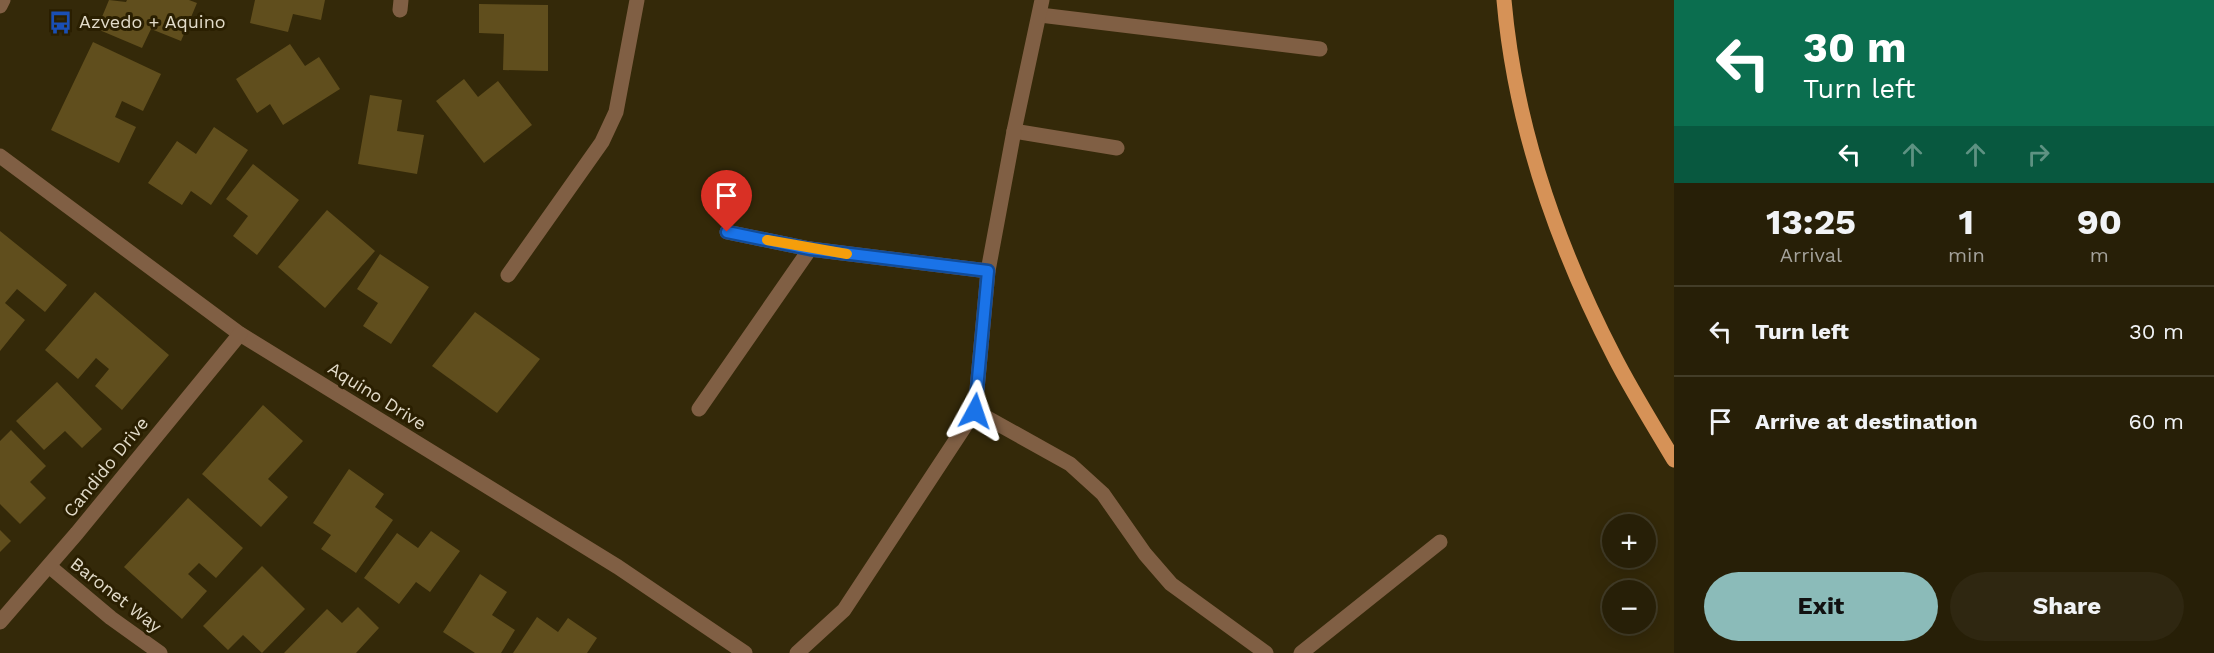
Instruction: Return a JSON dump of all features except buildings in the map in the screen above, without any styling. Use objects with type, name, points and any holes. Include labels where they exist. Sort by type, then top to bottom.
[{"type":"main road","points":[[1504,0],[1508,43],[1519,106],[1536,171],[1560,234],[1615,358],[1674,460]]},
{"type":"street","points":[[0,6],[3,0]]},
{"type":"street","points":[[508,275],[602,142],[612,122],[616,112],[637,0]]},
{"type":"street","points":[[797,653],[844,610],[975,411],[988,271],[1014,131],[1041,7],[1320,49]]},
{"type":"street","points":[[1014,131],[1117,148]]},
{"type":"street","name":"Aquino Drive","points":[[0,156],[240,334],[618,567],[745,653]]},
{"type":"street","points":[[727,232],[810,249],[988,271]]},
{"type":"street","points":[[699,409],[810,249]]},
{"type":"street","name":"Candido Drive","points":[[0,622],[240,334]]},
{"type":"street","points":[[975,411],[1070,464],[1103,494],[1145,554],[1171,584],[1266,653]]},
{"type":"street","points":[[1301,653],[1440,542]]},
{"type":"street","name":"Baronet Way","points":[[48,566],[111,618],[160,653]]},
{"type":"slow traffic","points":[[767,240],[847,254]]},
{"type":"place","name":"Azvedo + Aquino","points":[[61,22]]},
{"type":"route","points":[[727,232],[810,249],[988,271],[975,411]]}]
